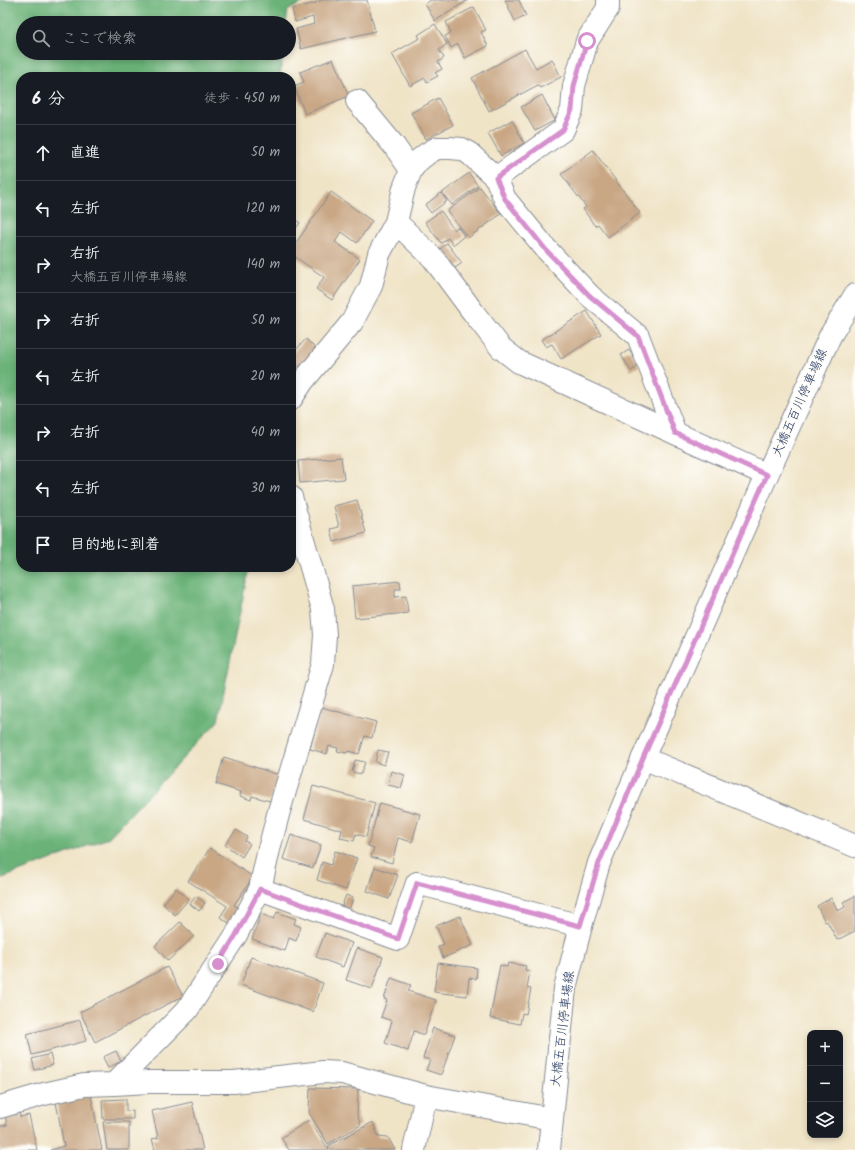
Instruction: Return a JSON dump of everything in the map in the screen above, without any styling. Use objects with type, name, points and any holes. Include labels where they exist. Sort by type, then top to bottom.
[{"type":"street","points":[[496,178],[563,130],[572,110],[574,86],[587,41],[608,8],[608,0]]},
{"type":"street","points":[[357,101],[411,170]]},
{"type":"street","points":[[297,377],[352,322],[371,286],[379,254],[396,222],[404,188],[411,170],[419,160],[437,148],[462,149],[470,154],[496,178],[505,199],[546,250],[590,296],[638,336],[675,433]]},
{"type":"street","points":[[396,222],[433,258],[501,348],[519,362],[767,475]]},
{"type":"street","name":"大橋五百川停車場線","points":[[549,1150],[565,988],[580,926],[599,863],[643,758],[767,475],[830,336],[855,295]]},
{"type":"street","points":[[114,1084],[187,1010],[236,935],[260,889],[279,812],[323,664],[325,635],[323,609],[296,514]]},
{"type":"street","points":[[643,758],[855,846]]},
{"type":"street","points":[[260,889],[398,939],[417,883],[580,926]]},
{"type":"street","points":[[0,1107],[44,1094],[84,1085],[149,1082],[234,1082],[323,1072],[342,1072],[426,1096],[552,1119]]},
{"type":"street","points":[[414,1150],[426,1096]]},
{"type":"green space","points":[[0,0],[308,0],[288,10],[287,16],[16,16],[16,60],[282,60],[281,72],[16,72],[16,572],[248,572],[218,721],[108,838],[0,879]]},
{"type":"building","points":[[323,0],[367,0],[375,31],[301,49],[296,29],[314,24],[313,17],[296,22],[296,16],[294,16],[292,9]]},
{"type":"building","points":[[431,0],[468,0],[435,21],[425,4]]},
{"type":"building","points":[[505,0],[519,0],[526,16],[515,21]]},
{"type":"building","points":[[474,7],[486,30],[481,32],[488,46],[465,58],[458,44],[451,48],[445,36],[451,33],[446,22]]},
{"type":"building","points":[[435,24],[447,44],[439,50],[444,58],[438,62],[442,69],[435,73],[438,76],[427,82],[425,78],[410,86],[392,54],[420,38],[418,35]]},
{"type":"building","points":[[525,49],[536,68],[552,59],[561,77],[540,88],[538,85],[489,111],[472,78]]},
{"type":"building","points":[[333,59],[349,96],[305,114],[296,91],[296,85],[304,82],[300,72]]},
{"type":"building","points":[[542,95],[555,120],[535,131],[521,107]]},
{"type":"building","points":[[438,98],[453,125],[426,139],[411,113]]},
{"type":"building","points":[[512,120],[524,143],[501,156],[488,133]]},
{"type":"building","points":[[593,150],[640,213],[608,237],[598,224],[595,226],[583,209],[586,207],[561,174]]},
{"type":"building","points":[[469,173],[478,186],[452,205],[442,193]]},
{"type":"building","points":[[480,187],[501,214],[468,238],[447,211]]},
{"type":"building","points":[[331,192],[372,221],[357,243],[342,232],[335,242],[360,259],[332,300],[316,289],[324,277],[296,257],[296,243]]},
{"type":"building","points":[[441,193],[447,201],[431,213],[425,205]]},
{"type":"building","points":[[441,211],[454,230],[458,227],[464,236],[453,245],[448,238],[441,243],[425,222]]},
{"type":"building","points":[[296,220],[300,223],[296,228]]},
{"type":"building","points":[[447,243],[462,263],[455,268],[440,249]]},
{"type":"building","points":[[587,311],[601,334],[561,359],[552,344],[546,347],[541,340]]},
{"type":"building","points":[[306,339],[316,349],[300,367],[296,363],[296,350]]},
{"type":"building","points":[[629,350],[639,366],[631,371],[621,355]]},
{"type":"building","points":[[341,457],[344,479],[300,483],[298,461]]},
{"type":"building","points":[[357,500],[366,533],[334,542],[331,529],[339,527],[334,506]]},
{"type":"building","points":[[400,581],[401,589],[395,589],[395,597],[406,596],[408,613],[355,618],[352,586]]},
{"type":"building","points":[[321,707],[376,722],[372,738],[365,736],[359,754],[348,751],[347,753],[337,751],[338,748],[329,746],[327,754],[310,749]]},
{"type":"building","points":[[378,750],[388,752],[384,765],[375,762]]},
{"type":"building","points":[[224,757],[279,775],[270,801],[252,796],[251,800],[240,796],[241,792],[216,784]]},
{"type":"building","points":[[355,760],[365,762],[361,774],[352,772]]},
{"type":"building","points":[[391,771],[405,775],[401,788],[388,785]]},
{"type":"building","points":[[313,786],[375,803],[366,837],[356,834],[354,841],[340,838],[342,830],[304,819]]},
{"type":"building","points":[[380,803],[420,814],[412,842],[398,838],[392,863],[371,857],[374,848],[368,846]]},
{"type":"building","points":[[236,830],[247,837],[245,841],[250,844],[242,857],[225,845]]},
{"type":"building","points":[[291,835],[321,845],[313,868],[283,859]]},
{"type":"building","points":[[210,848],[253,877],[234,905],[241,910],[232,925],[220,917],[227,906],[188,881]]},
{"type":"building","points":[[335,851],[357,858],[346,890],[317,880],[322,862],[331,865]]},
{"type":"building","points":[[375,867],[398,875],[389,899],[367,891]]},
{"type":"building","points":[[176,888],[189,899],[175,915],[163,904]]},
{"type":"building","points":[[346,895],[353,898],[349,910],[341,908]]},
{"type":"building","points":[[196,896],[205,903],[199,911],[190,904]]},
{"type":"building","points":[[855,896],[855,931],[837,940],[827,921],[825,922],[817,906],[831,898],[838,911],[845,907],[843,902]]},
{"type":"building","points":[[277,912],[296,919],[294,924],[301,927],[296,941],[289,938],[285,951],[252,939],[261,914],[274,919]]},
{"type":"building","points":[[460,916],[473,945],[443,958],[438,947],[444,944],[436,926]]},
{"type":"building","points":[[180,922],[194,936],[168,961],[155,946]]},
{"type":"building","points":[[325,933],[352,943],[343,967],[316,957]]},
{"type":"building","points":[[357,948],[383,957],[372,989],[346,980]]},
{"type":"building","points":[[251,957],[323,983],[313,1012],[241,985]]},
{"type":"building","points":[[438,963],[477,968],[476,979],[469,978],[467,996],[434,992]]},
{"type":"building","points":[[508,963],[526,966],[525,970],[530,971],[527,988],[531,989],[526,1014],[522,1013],[520,1024],[490,1018],[500,965],[507,967]]},
{"type":"building","points":[[167,967],[183,996],[95,1042],[80,1012]]},
{"type":"building","points":[[391,978],[411,985],[408,991],[436,1000],[424,1035],[414,1031],[408,1051],[385,1043],[392,1021],[381,1017],[387,1000],[384,999]]},
{"type":"building","points":[[80,1020],[86,1041],[32,1055],[27,1034]]},
{"type":"building","points":[[433,1028],[455,1035],[441,1075],[426,1070],[430,1060],[423,1058]]},
{"type":"building","points":[[116,1051],[121,1061],[108,1068],[103,1057]]},
{"type":"building","points":[[50,1054],[53,1065],[35,1070],[32,1059]]},
{"type":"building","points":[[310,1088],[358,1089],[357,1115],[361,1125],[328,1144],[309,1113]]},
{"type":"building","points":[[91,1095],[102,1150],[50,1150],[64,1146],[56,1102]]},
{"type":"building","points":[[126,1099],[126,1111],[133,1110],[133,1119],[103,1119],[102,1100]]},
{"type":"building","points":[[192,1102],[203,1150],[155,1150],[152,1139],[158,1138],[152,1111]]},
{"type":"building","points":[[19,1111],[20,1117],[29,1115],[37,1150],[0,1150],[0,1126],[7,1125],[5,1115]]},
{"type":"building","points":[[309,1120],[329,1150],[289,1150],[281,1138]]},
{"type":"building","points":[[103,1122],[129,1122],[129,1150],[107,1150]]},
{"type":"building","points":[[373,1122],[378,1136],[388,1137],[395,1150],[330,1150],[328,1146]]},
{"type":"route","points":[[218,964],[236,935],[260,889],[398,939],[417,883],[580,926],[599,863],[643,758],[767,475],[675,433],[638,336],[590,296],[546,250],[505,199],[496,178],[563,130],[572,110],[574,86],[587,41]]}]
